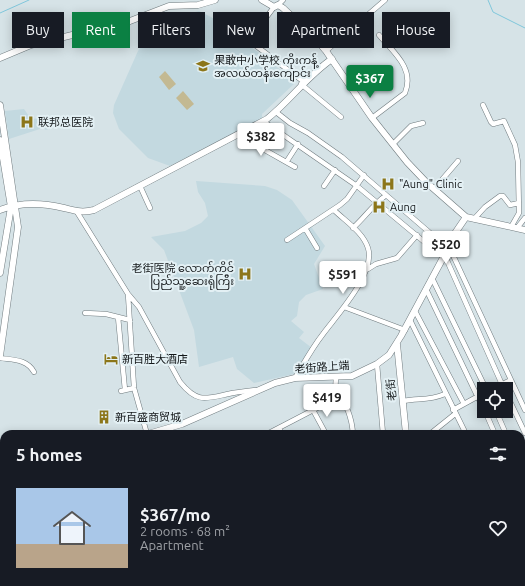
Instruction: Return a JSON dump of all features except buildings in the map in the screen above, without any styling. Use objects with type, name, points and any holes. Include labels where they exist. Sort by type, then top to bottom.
[{"type":"street","points":[[0,58],[32,45],[130,21],[169,6],[198,6],[215,0]]},
{"type":"street","points":[[262,0],[288,12],[326,51],[372,118],[407,162],[434,189],[466,217],[525,230]]},
{"type":"street","points":[[283,0],[276,6],[250,40],[303,83],[341,117]]},
{"type":"street","points":[[326,51],[385,0]]},
{"type":"street","points":[[372,118],[405,93],[408,88],[405,65],[378,35]]},
{"type":"street","points":[[0,210],[14,206],[46,205],[65,208],[77,212],[94,210],[263,121],[276,112],[303,83],[332,59]]},
{"type":"street","points":[[0,105],[14,206],[0,273]]},
{"type":"street","points":[[483,105],[493,124],[504,121],[515,145],[518,162],[519,213],[514,228]]},
{"type":"street","points":[[276,112],[290,123],[308,133],[364,175],[385,196],[451,251],[525,410]]},
{"type":"street","points":[[263,121],[357,186],[434,250],[443,255],[449,255],[451,251]]},
{"type":"street","points":[[392,144],[411,126],[423,123]]},
{"type":"street","points":[[244,132],[249,141],[287,161],[295,167]]},
{"type":"street","points":[[0,140],[18,227],[0,357],[29,364],[34,372]]},
{"type":"street","points":[[287,161],[298,144]]},
{"type":"street","points":[[434,189],[458,161]]},
{"type":"street","points":[[324,186],[335,170]]},
{"type":"street","points":[[287,240],[334,210],[348,199],[364,175]]},
{"type":"street","points":[[140,186],[150,208]]},
{"type":"street","points":[[353,228],[365,218],[370,209],[377,202],[385,196]]},
{"type":"street","points":[[474,219],[484,207],[500,196],[503,196],[510,205],[519,203]]},
{"type":"street","points":[[334,210],[353,228],[368,248],[368,269]]},
{"type":"street","points":[[77,212],[128,294],[139,307],[180,382],[192,396],[204,399],[263,388]]},
{"type":"street","name":"老街路上端","points":[[161,430],[182,424],[263,388],[295,378],[352,376],[378,364],[389,355],[405,330],[443,255],[441,247],[445,245],[466,217]]},
{"type":"street","points":[[514,228],[525,218]]},
{"type":"street","points":[[305,228],[317,248]]},
{"type":"street","points":[[295,378],[316,344],[344,307],[368,269],[376,264],[397,258],[417,235]]},
{"type":"street","points":[[443,255],[501,382]]},
{"type":"street","points":[[432,278],[483,382]]},
{"type":"street","points":[[426,289],[477,394]]},
{"type":"street","points":[[128,294],[134,388],[146,430]]},
{"type":"street","points":[[344,307],[405,330]]},
{"type":"street","points":[[415,310],[464,404]]},
{"type":"street","points":[[85,313],[106,314],[130,320]]},
{"type":"street","points":[[118,317],[123,390],[134,388]]},
{"type":"street","points":[[410,320],[464,430]]},
{"type":"street","name":"老街","points":[[397,344],[406,430]]},
{"type":"street","points":[[378,364],[383,430]]},
{"type":"street","points":[[275,430],[313,410],[335,393],[336,377]]},
{"type":"street","points":[[335,393],[338,395],[348,412],[353,430]]},
{"type":"street","points":[[403,401],[418,399],[426,400],[445,394]]},
{"type":"street","points":[[434,430],[464,404],[477,397]]},
{"type":"street","points":[[513,408],[524,430]]},
{"type":"street","points":[[313,410],[324,430]]},
{"type":"street","points":[[488,418],[493,430]]},
{"type":"street","points":[[499,418],[504,430]]},
{"type":"shaded area","name":"果敢中小学校 ကိုးကန့် အလယ်တန်းကျောင်း","points":[[205,14],[213,18],[213,48],[253,48],[296,82],[262,114],[262,119],[170,166],[148,158],[119,129],[113,113],[114,105],[140,48],[205,48]]},
{"type":"shaded area","points":[[165,71],[176,84],[169,90],[159,77]]},
{"type":"shaded area","points":[[183,91],[194,104],[187,110],[176,98]]},
{"type":"shaded area","name":"联邦总医院","points":[[24,109],[31,119],[40,118],[55,126],[46,130],[43,128],[9,139],[5,111]]},
{"type":"shaded area","name":"老街医院 လောက်ကိုင် ပြည်သူ့ဆေးရုံကြီး","points":[[196,181],[265,186],[277,190],[292,200],[325,246],[314,264],[323,289],[306,295],[299,302],[297,316],[291,321],[304,332],[299,338],[312,348],[294,374],[254,383],[237,369],[233,357],[199,367],[194,330],[164,250],[151,237],[185,231],[201,223],[208,216],[205,203],[198,192]]},
{"type":"waterway","points":[[0,13],[29,0]]},
{"type":"waterway","points":[[488,0],[493,12],[525,28]]},
{"type":"place","name":"果敢中小学校 ကိုးကန့် အလယ်တန်းကျောင်း","points":[[203,66]]},
{"type":"place","name":"联邦总医院","points":[[27,122]]},
{"type":"place","name":"\"Aung\" Clinic","points":[[388,184]]},
{"type":"place","name":"Aung","points":[[379,207]]},
{"type":"place","name":"老街医院 လောက်ကိုင် ပြည်သူ့ဆေးရုံကြီး","points":[[245,274]]},
{"type":"place","name":"新百胜大酒店","points":[[111,359]]},
{"type":"place","name":"新百盛商贸城","points":[[104,417]]}]
